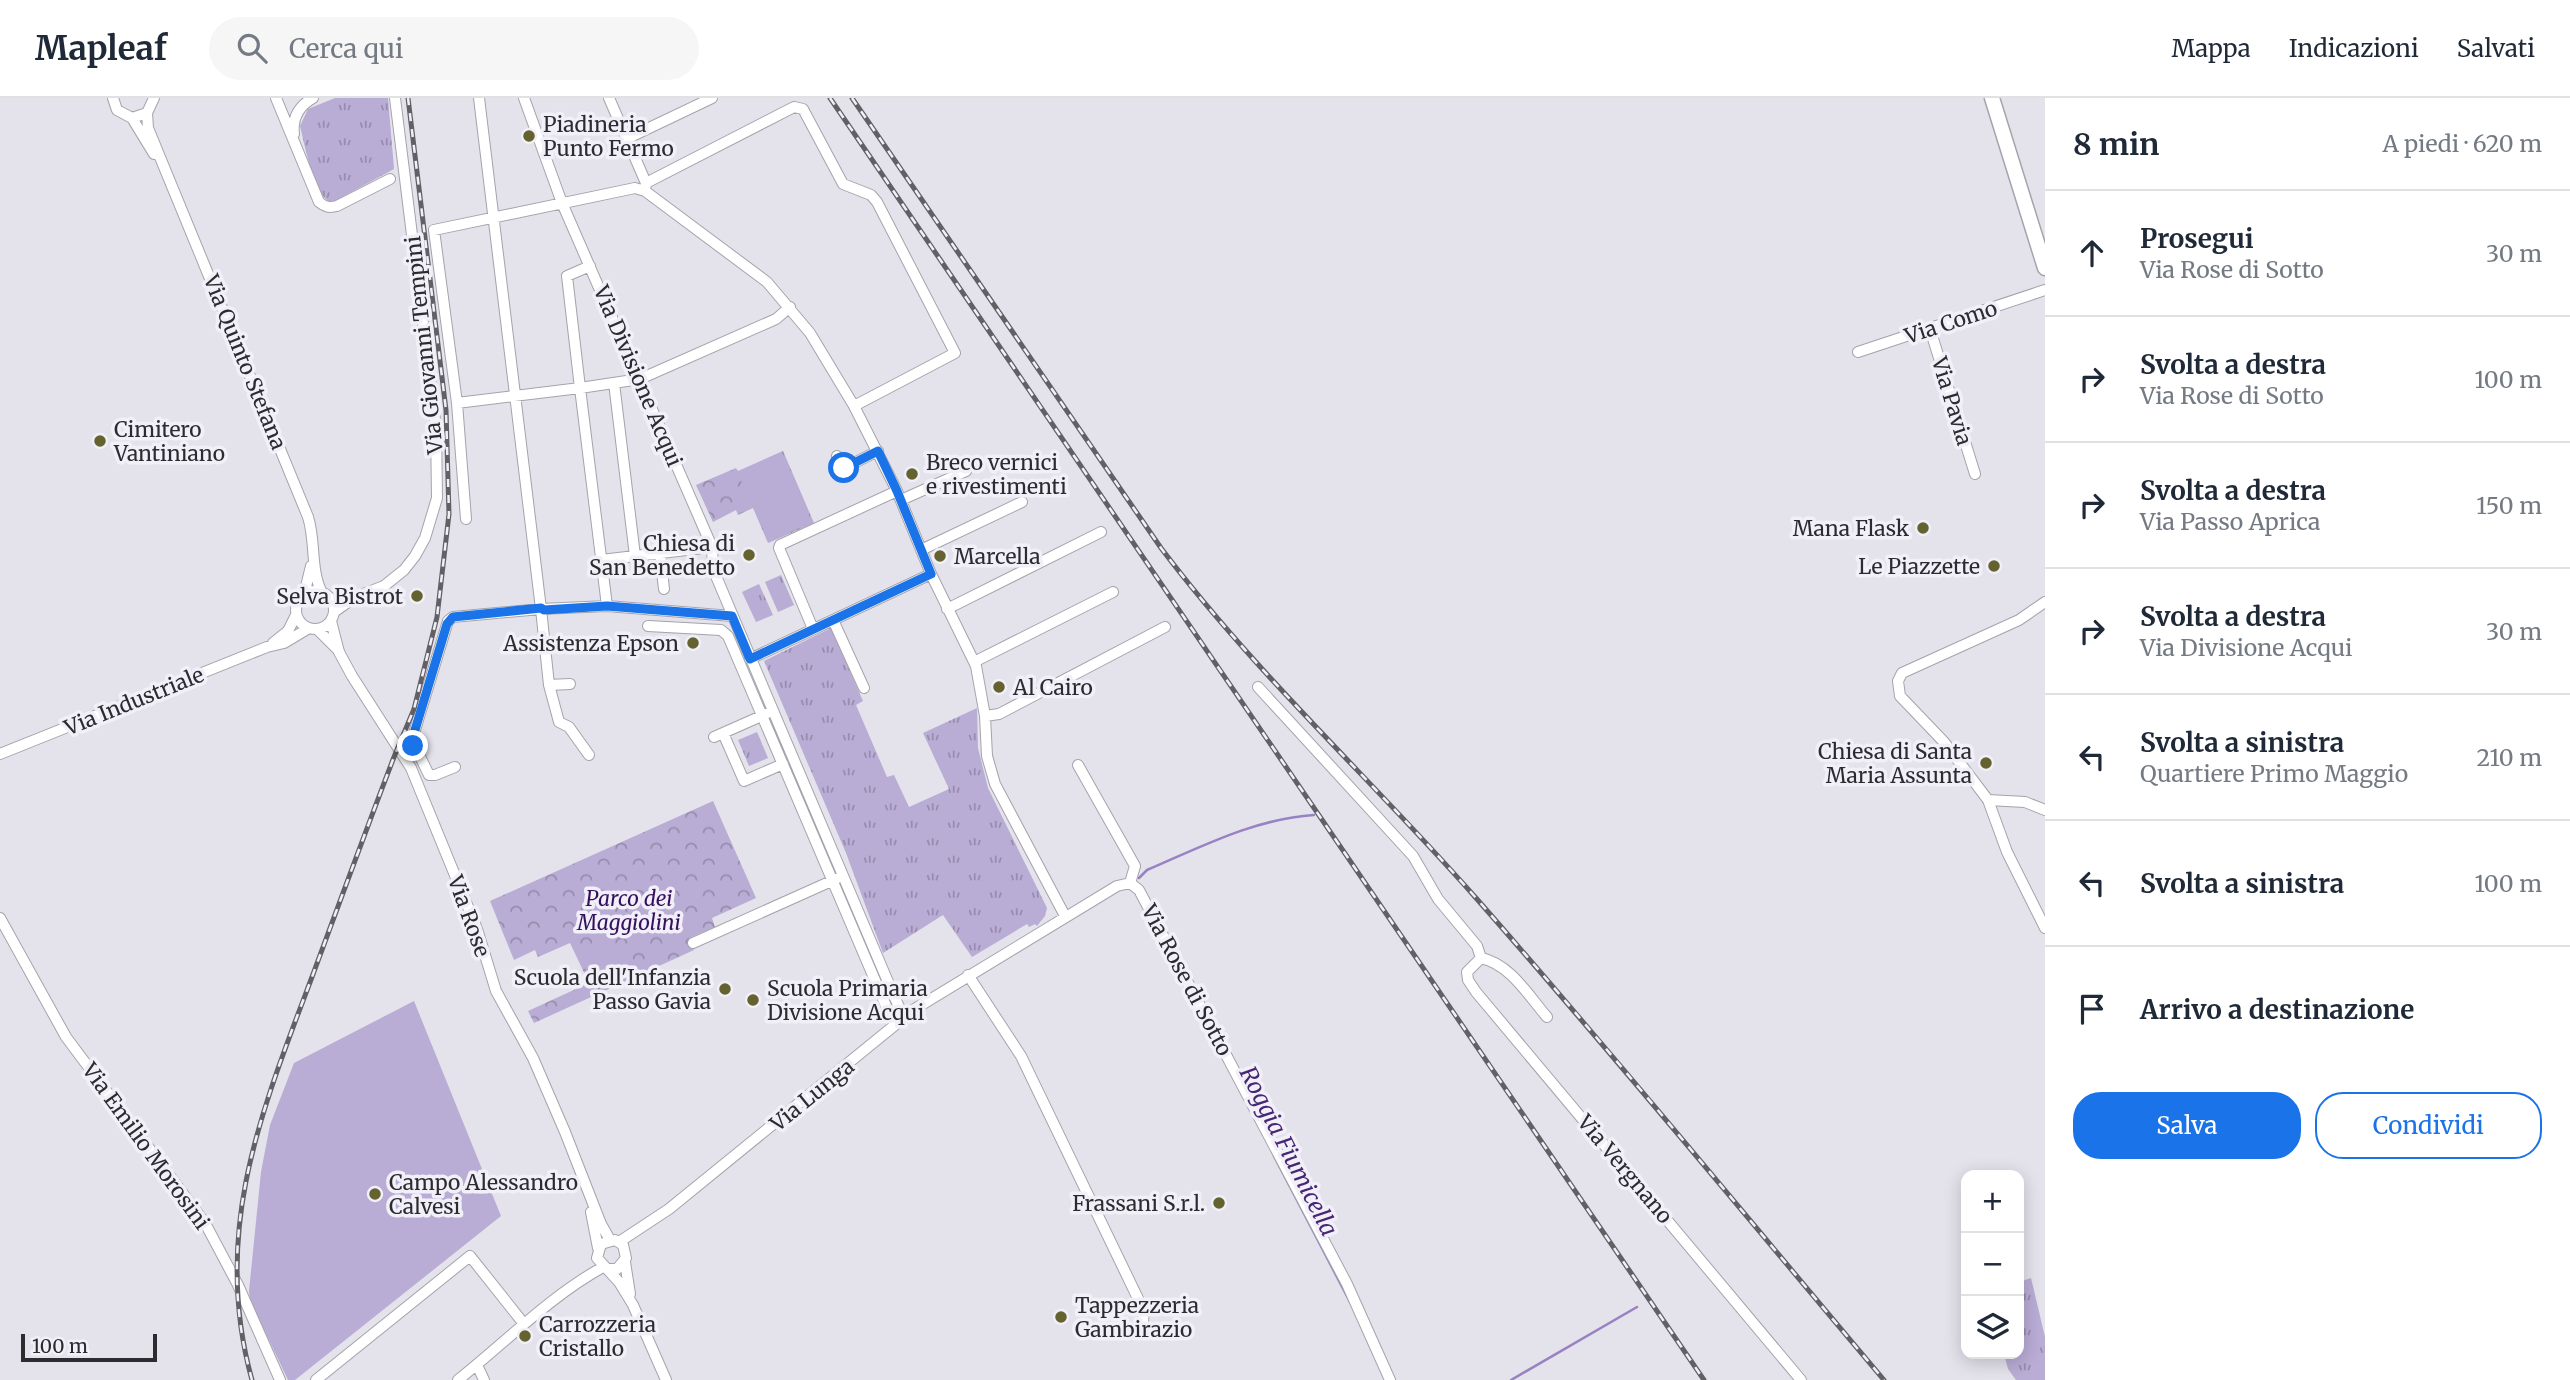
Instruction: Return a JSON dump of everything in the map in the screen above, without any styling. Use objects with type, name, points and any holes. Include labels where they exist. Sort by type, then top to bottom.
[{"type":"main road","points":[[1992,98],[2045,268]]},
{"type":"street","name":"Via Quinto Stefana","points":[[113,98],[117,110],[132,118],[171,181]]},
{"type":"street","points":[[132,118],[147,113],[154,98]]},
{"type":"street","points":[[276,98],[319,201],[324,206],[337,206],[390,179]]},
{"type":"street","points":[[295,141],[293,126],[297,113],[313,98]]},
{"type":"street","name":"Via Giovanni Tempini","points":[[332,616],[355,597],[384,586],[410,563],[425,538],[436,498],[436,428],[395,98]]},
{"type":"street","points":[[479,98],[549,685],[559,722],[569,727],[589,755]]},
{"type":"street","name":"Via Divisione Acqui","points":[[524,98],[562,204],[712,547],[713,569],[899,1007],[900,1018]]},
{"type":"street","points":[[609,98],[645,187],[767,282],[810,333],[853,406],[878,451],[931,574],[974,662],[982,686],[987,756],[995,784],[1065,916]]},
{"type":"street","points":[[625,139],[712,98]]},
{"type":"street","points":[[466,519],[457,403],[434,230],[645,187],[794,107],[803,109],[843,184],[871,195],[877,201],[955,354],[853,406]]},
{"type":"street","name":"Via Quinto Stefana","points":[[147,113],[148,128],[308,517],[314,544],[315,574],[324,594]]},
{"type":"street","points":[[590,266],[567,276],[607,606]]},
{"type":"street","name":"Via Como","points":[[1858,352],[2045,290]]},
{"type":"street","points":[[457,403],[640,379],[776,320],[790,307]]},
{"type":"street","name":"Via Pavia","points":[[1930,329],[1975,474]]},
{"type":"street","points":[[614,383],[635,556]]},
{"type":"street","points":[[837,456],[844,468],[878,451]]},
{"type":"street","points":[[813,629],[780,545],[966,471]]},
{"type":"street","points":[[921,550],[1022,502]]},
{"type":"street","points":[[947,609],[1101,532]]},
{"type":"street","name":"Via Quinto Stefana","points":[[304,595],[314,544]]},
{"type":"street","points":[[601,560],[712,547]]},
{"type":"street","points":[[660,553],[664,589]]},
{"type":"street","points":[[738,660],[813,629],[931,574]]},
{"type":"street","points":[[316,591],[324,594],[331,601],[332,616],[325,626],[313,629],[303,625],[296,615],[297,604],[304,595],[316,591]]},
{"type":"street","points":[[974,662],[1113,592]]},
{"type":"street","name":"Via Giovanni Tempini","points":[[324,594],[355,597]]},
{"type":"street","points":[[2045,602],[2019,620],[1902,673],[1898,681],[1900,696],[1944,742],[1989,800],[2007,852],[2045,928]]},
{"type":"street","points":[[455,767],[429,775],[409,742],[447,624],[453,617],[541,608],[607,606],[732,616]]},
{"type":"street","points":[[675,627],[676,611]]},
{"type":"street","name":"Via Industriale","points":[[267,647],[288,631],[296,615]]},
{"type":"street","name":"Via Rose","points":[[332,616],[339,652]]},
{"type":"street","points":[[833,620],[864,688]]},
{"type":"street","points":[[648,626],[725,632],[886,1006]]},
{"type":"street","points":[[985,716],[999,714],[1165,627]]},
{"type":"street","name":"Via Rose","points":[[313,629],[339,652],[411,768],[477,929],[496,991],[533,1058],[603,1230],[615,1241]]},
{"type":"street","name":"Via Industriale","points":[[0,754],[267,647],[284,643],[313,629]]},
{"type":"street","points":[[549,685],[570,684]]},
{"type":"street","points":[[1258,687],[1413,856],[1438,899],[1477,946],[1481,958],[1501,965],[1547,1017]]},
{"type":"street","points":[[773,711],[718,735],[744,782],[783,765]]},
{"type":"street","points":[[1078,765],[1135,866],[1130,883]]},
{"type":"street","points":[[1989,800],[2025,802],[2045,810]]},
{"type":"street","points":[[694,943],[843,876]]},
{"type":"street","name":"Via Lunga","points":[[626,1260],[638,1237],[657,1218],[859,1056],[900,1018],[1065,916],[1117,886],[1130,883]]},
{"type":"street","name":"Via Rose di Sotto","points":[[1130,883],[1139,890],[1146,902],[1332,1255],[1390,1380]]},
{"type":"street","name":"Via Emilio Morosini","points":[[1,921],[66,1037],[205,1223],[226,1261],[280,1380]]},
{"type":"street","name":"Via Vergnano","points":[[1481,958],[1466,972],[1476,992],[1801,1380]]},
{"type":"street","points":[[968,975],[1021,1056],[1144,1311],[1143,1321]]},
{"type":"street","name":"Via Rose","points":[[586,1187],[598,1251]]},
{"type":"street","name":"Via Lunga","points":[[615,1241],[657,1218]]},
{"type":"street","points":[[577,1282],[598,1251],[615,1241],[625,1249],[633,1305]]},
{"type":"street","points":[[598,1251],[605,1268],[619,1282],[633,1305],[666,1380]]},
{"type":"street","points":[[316,1380],[470,1256],[524,1324]]},
{"type":"street","points":[[458,1380],[577,1282],[605,1268],[617,1269],[626,1260]]},
{"type":"street","points":[[477,1365],[484,1380]]},
{"type":"green space","points":[[335,98],[388,98],[394,169],[331,203],[319,190],[300,126],[308,109]]},
{"type":"green space","points":[[783,451],[814,523],[768,543],[753,508],[738,515],[736,510],[713,522],[696,485],[736,468],[738,471]]},
{"type":"green space","points":[[782,453],[812,522],[769,542],[737,472]]},
{"type":"green space","points":[[781,575],[794,605],[778,612],[765,582]]},
{"type":"green space","points":[[759,584],[773,615],[756,622],[742,592]]},
{"type":"green space","points":[[831,628],[863,701],[856,705],[887,777],[894,775],[909,807],[949,789],[923,733],[977,708],[978,748],[988,788],[1047,908],[1045,916],[1037,926],[1035,924],[1029,927],[1027,924],[972,957],[943,915],[883,953],[846,853],[764,661]]},
{"type":"green space","points":[[757,732],[768,758],[749,766],[738,740]]},
{"type":"green space","name":"Parco dei Maggiolini","points":[[713,801],[756,898],[712,918],[715,927],[689,938],[694,950],[534,1023],[528,1011],[589,983],[570,943],[538,957],[535,950],[514,960],[490,901]]},
{"type":"green space","points":[[621,941],[631,962],[591,981],[582,960]]},
{"type":"green space","name":"Campo Alessandro Calvesi","points":[[414,1001],[501,1216],[295,1380],[288,1380],[250,1300],[249,1291],[261,1172],[270,1125],[294,1063]]},
{"type":"green space","points":[[2031,1278],[2045,1337],[2045,1380],[2016,1380],[2008,1369],[2005,1359],[2024,1359],[2024,1280]]},
{"type":"waterway","name":"Roggia Fiumicella","points":[[1139,878],[1147,870],[1228,835],[1270,822],[1314,815]]},
{"type":"waterway","name":"Roggia Fiumicella","points":[[1274,1156],[1350,1302]]},
{"type":"waterway","name":"Roggia Fiumicella","points":[[1511,1380],[1637,1307]]},
{"type":"railway","points":[[252,1380],[241,1326],[237,1274],[247,1174],[275,1076],[414,709],[437,617],[449,514],[446,410],[408,98]]},
{"type":"railway","points":[[830,98],[1704,1380]]},
{"type":"railway","points":[[852,98],[1161,548],[1198,594],[1275,683],[1437,854],[1528,957],[1884,1380]]},
{"type":"place","name":"Piadineria Punto Fermo","points":[[529,136]]},
{"type":"place","name":"Cimitero Vantiniano","points":[[100,441]]},
{"type":"place","name":"Breco vernici e rivestimenti","points":[[912,474]]},
{"type":"place","name":"Mana Flask","points":[[1923,528]]},
{"type":"place","name":"Chiesa di San Benedetto","points":[[749,555]]},
{"type":"place","name":"Marcella","points":[[940,556]]},
{"type":"place","name":"Le Piazzette","points":[[1994,566]]},
{"type":"place","name":"Selva Bistrot","points":[[417,596]]},
{"type":"place","name":"Assistenza Epson","points":[[693,643]]},
{"type":"place","name":"Al Cairo","points":[[999,687]]},
{"type":"place","name":"Chiesa di Santa Maria Assunta","points":[[1986,763]]},
{"type":"place","name":"Scuola dell'Infanzia Passo Gavia","points":[[725,989]]},
{"type":"place","name":"Scuola Primaria Divisione Acqui","points":[[753,1000]]},
{"type":"place","name":"Campo Alessandro Calvesi","points":[[375,1194]]},
{"type":"place","name":"Frassani S.r.l.","points":[[1219,1203]]},
{"type":"place","name":"Tappezzeria Gambirazio","points":[[1061,1317]]},
{"type":"place","name":"Carrozzeria Cristallo","points":[[525,1336]]},
{"type":"route","points":[[413,746],[412,740],[447,624],[453,617],[541,608],[607,606],[732,616],[750,659],[931,574],[878,451],[844,468]]}]
